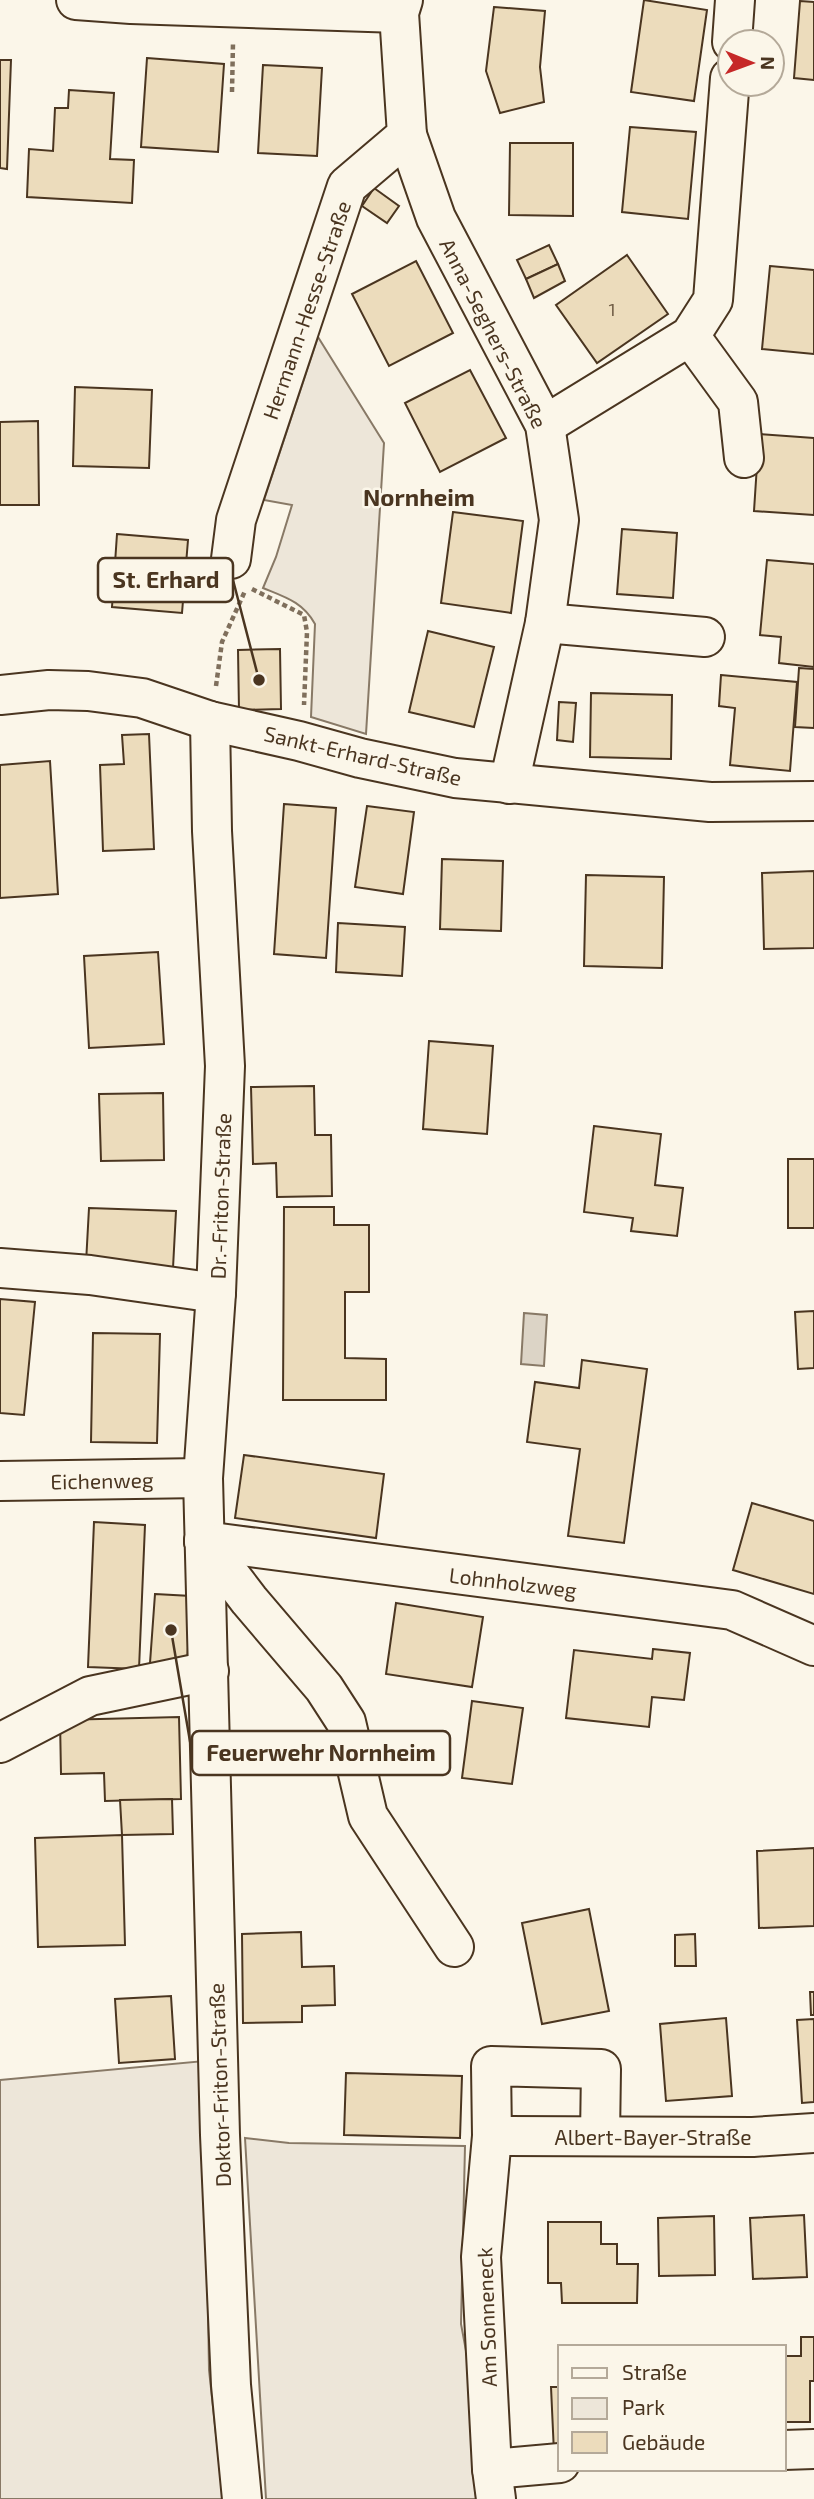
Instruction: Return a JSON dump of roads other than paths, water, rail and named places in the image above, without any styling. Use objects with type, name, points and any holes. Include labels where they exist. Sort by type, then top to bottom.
[{"type":"street","points":[[76,0],[234,8],[401,7],[407,135]]},
{"type":"street","points":[[733,28],[734,0]]},
{"type":"street","points":[[544,425],[690,336],[713,300],[729,98]]},
{"type":"street","name":"Anna-Seghers-Straße","points":[[407,135],[436,218],[544,425],[559,520],[545,624],[509,784]]},
{"type":"street","name":"Hermann-Hesse-Straße","points":[[230,559],[236,520],[347,186],[407,135]]},
{"type":"street","points":[[690,336],[738,402],[744,458]]},
{"type":"street","points":[[545,624],[705,636]]},
{"type":"street","name":"Sankt-Erhard-Straße","points":[[0,695],[49,690],[88,691],[142,698],[211,721],[360,758],[455,778],[709,802],[814,801]]},
{"type":"street","name":"Dr.-Friton-Straße","points":[[209,1671],[203,1478],[216,1293],[225,1066],[212,831],[211,721]]},
{"type":"street","points":[[0,1268],[90,1275],[216,1293]]},
{"type":"street","name":"Eichenweg","points":[[0,1480],[203,1478]]},
{"type":"street","points":[[204,1541],[248,1600],[324,1688],[346,1722],[368,1816],[454,1947]]},
{"type":"street","name":"Lohnholzweg","points":[[204,1541],[732,1610],[814,1646]]},
{"type":"street","points":[[0,1742],[90,1696],[209,1671]]},
{"type":"street","name":"Doktor-Friton-Straße","points":[[209,1671],[220,2135],[231,2385],[242,2499]]},
{"type":"street","name":"Am Sonneneck","points":[[494,2484],[481,2257],[492,2136],[491,2066],[601,2069],[600,2136]]},
{"type":"street","name":"Albert-Bayer-Straße","points":[[492,2136],[753,2137],[814,2133]]},
{"type":"street","points":[[786,2450],[814,2449]]},
{"type":"street","points":[[494,2484],[558,2464]]},
{"type":"place","name":"St. Erhard","points":[[259,680]]},
{"type":"place","name":"Feuerwehr Nornheim","points":[[171,1630]]},
{"type":"district","name":"Nornheim","points":[[419,496]]}]
